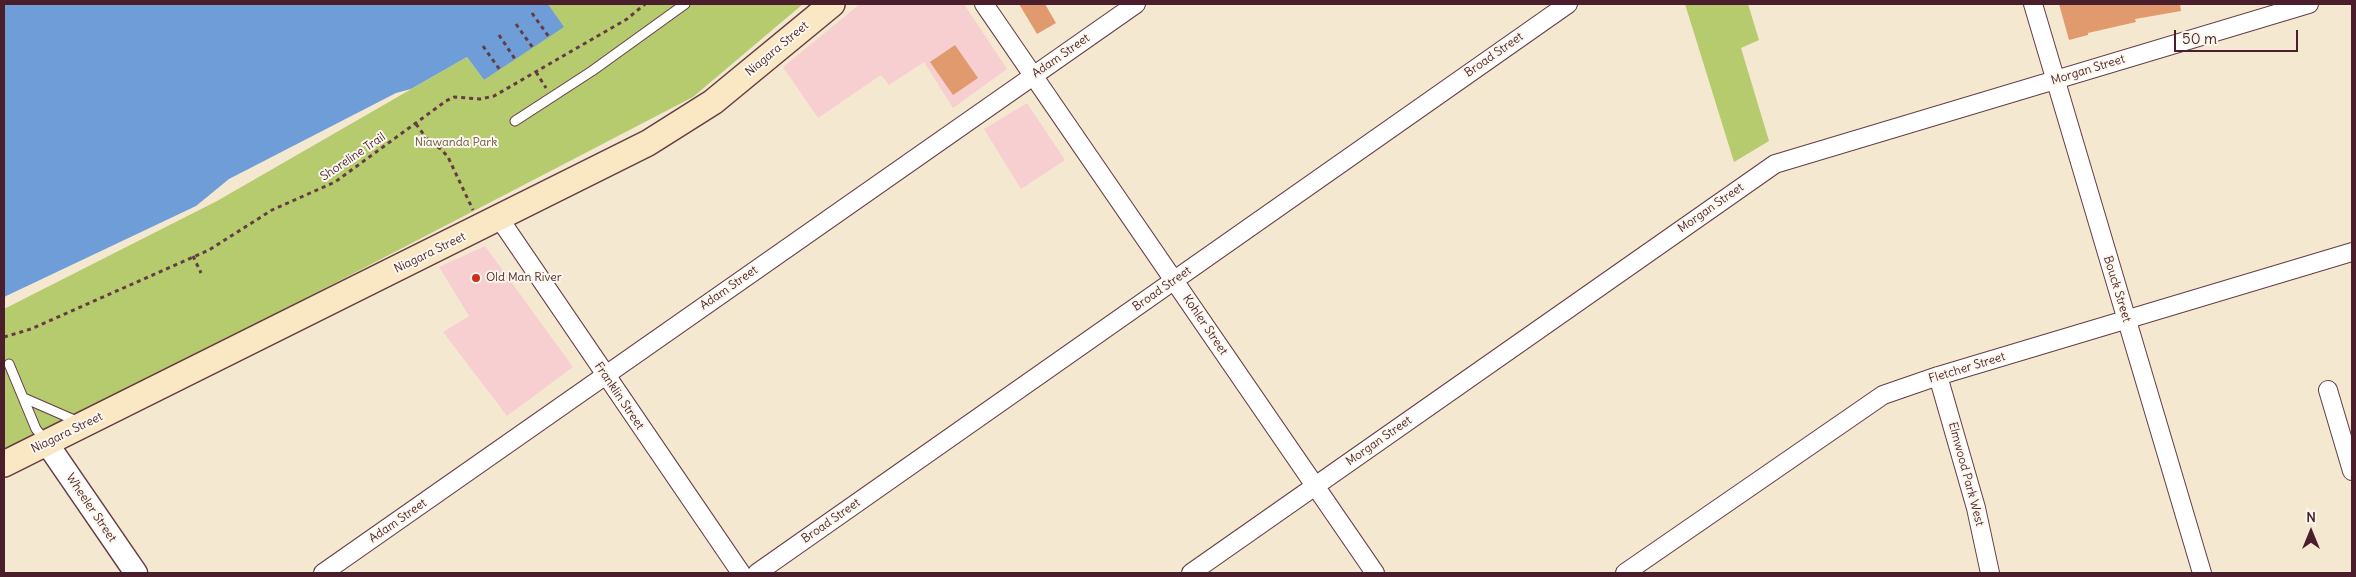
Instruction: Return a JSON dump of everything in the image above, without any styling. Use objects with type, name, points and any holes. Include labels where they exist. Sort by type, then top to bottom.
[{"type":"main road","name":"Niagara Street","points":[[4,464],[648,144],[713,102],[832,4]]},
{"type":"street","name":"Kohler Street","points":[[984,4],[1375,573]]},
{"type":"street","name":"Adam Street","points":[[323,573],[1136,4]]},
{"type":"street","name":"Broad Street","points":[[757,573],[1568,4]]},
{"type":"street","name":"Bouck Street","points":[[2033,4],[2202,573]]},
{"type":"street","name":"Morgan Street","points":[[1191,573],[1775,164],[2309,4]]},
{"type":"street","name":"Franklin Street","points":[[499,218],[740,573]]},
{"type":"street","name":"Fletcher Street","points":[[1625,573],[1883,395],[1938,376],[2352,252]]},
{"type":"street","name":"Elmwood Park West","points":[[1938,376],[1976,508],[1990,573]]},
{"type":"street","points":[[2328,390],[2352,471]]},
{"type":"street","name":"Wheeler Street","points":[[46,442],[136,573]]},
{"type":"lane","points":[[515,121],[685,4]]},
{"type":"lane","points":[[9,364],[36,429],[46,442]]},
{"type":"lane","points":[[24,398],[84,424]]},
{"type":"path","name":"Shoreline Trail","points":[[4,337],[31,329],[208,250],[272,210],[336,182],[454,97],[486,99],[627,20],[645,4]]},
{"type":"path","points":[[532,13],[549,37]]},
{"type":"path","points":[[516,24],[533,48]]},
{"type":"path","points":[[499,35],[516,59]]},
{"type":"path","points":[[483,46],[500,70]]},
{"type":"path","points":[[536,72],[552,96]]},
{"type":"path","points":[[416,124],[429,142],[441,149],[448,157],[474,211]]},
{"type":"path","points":[[193,256],[201,273]]},
{"type":"shaded area","points":[[860,4],[964,4],[1007,69],[953,108],[924,62],[889,85],[881,75],[818,118],[783,67]]},
{"type":"shaded area","points":[[1027,103],[1065,160],[1021,189],[984,129]]},
{"type":"shaded area","points":[[485,246],[573,367],[507,416],[443,332],[469,316],[439,267]]},
{"type":"green space","name":"Niawanda Park","points":[[548,4],[803,4],[693,97],[4,455],[4,309],[217,201],[467,57],[484,80],[563,27]]},
{"type":"green space","points":[[1685,4],[1748,4],[1759,40],[1741,48],[1769,141],[1734,162]]},
{"type":"water","points":[[4,4],[548,4],[564,27],[484,80],[467,57],[411,89],[396,93],[229,179],[196,206],[4,297]]},
{"type":"building","points":[[1019,4],[1045,4],[1056,23],[1037,34]]},
{"type":"building","points":[[2059,4],[2180,4],[2181,11],[2135,19],[2136,22],[2088,33],[2088,35],[2069,40]]},
{"type":"building","points":[[955,45],[978,78],[953,95],[930,62]]},
{"type":"place","name":"Old Man River","points":[[476,278]]}]
